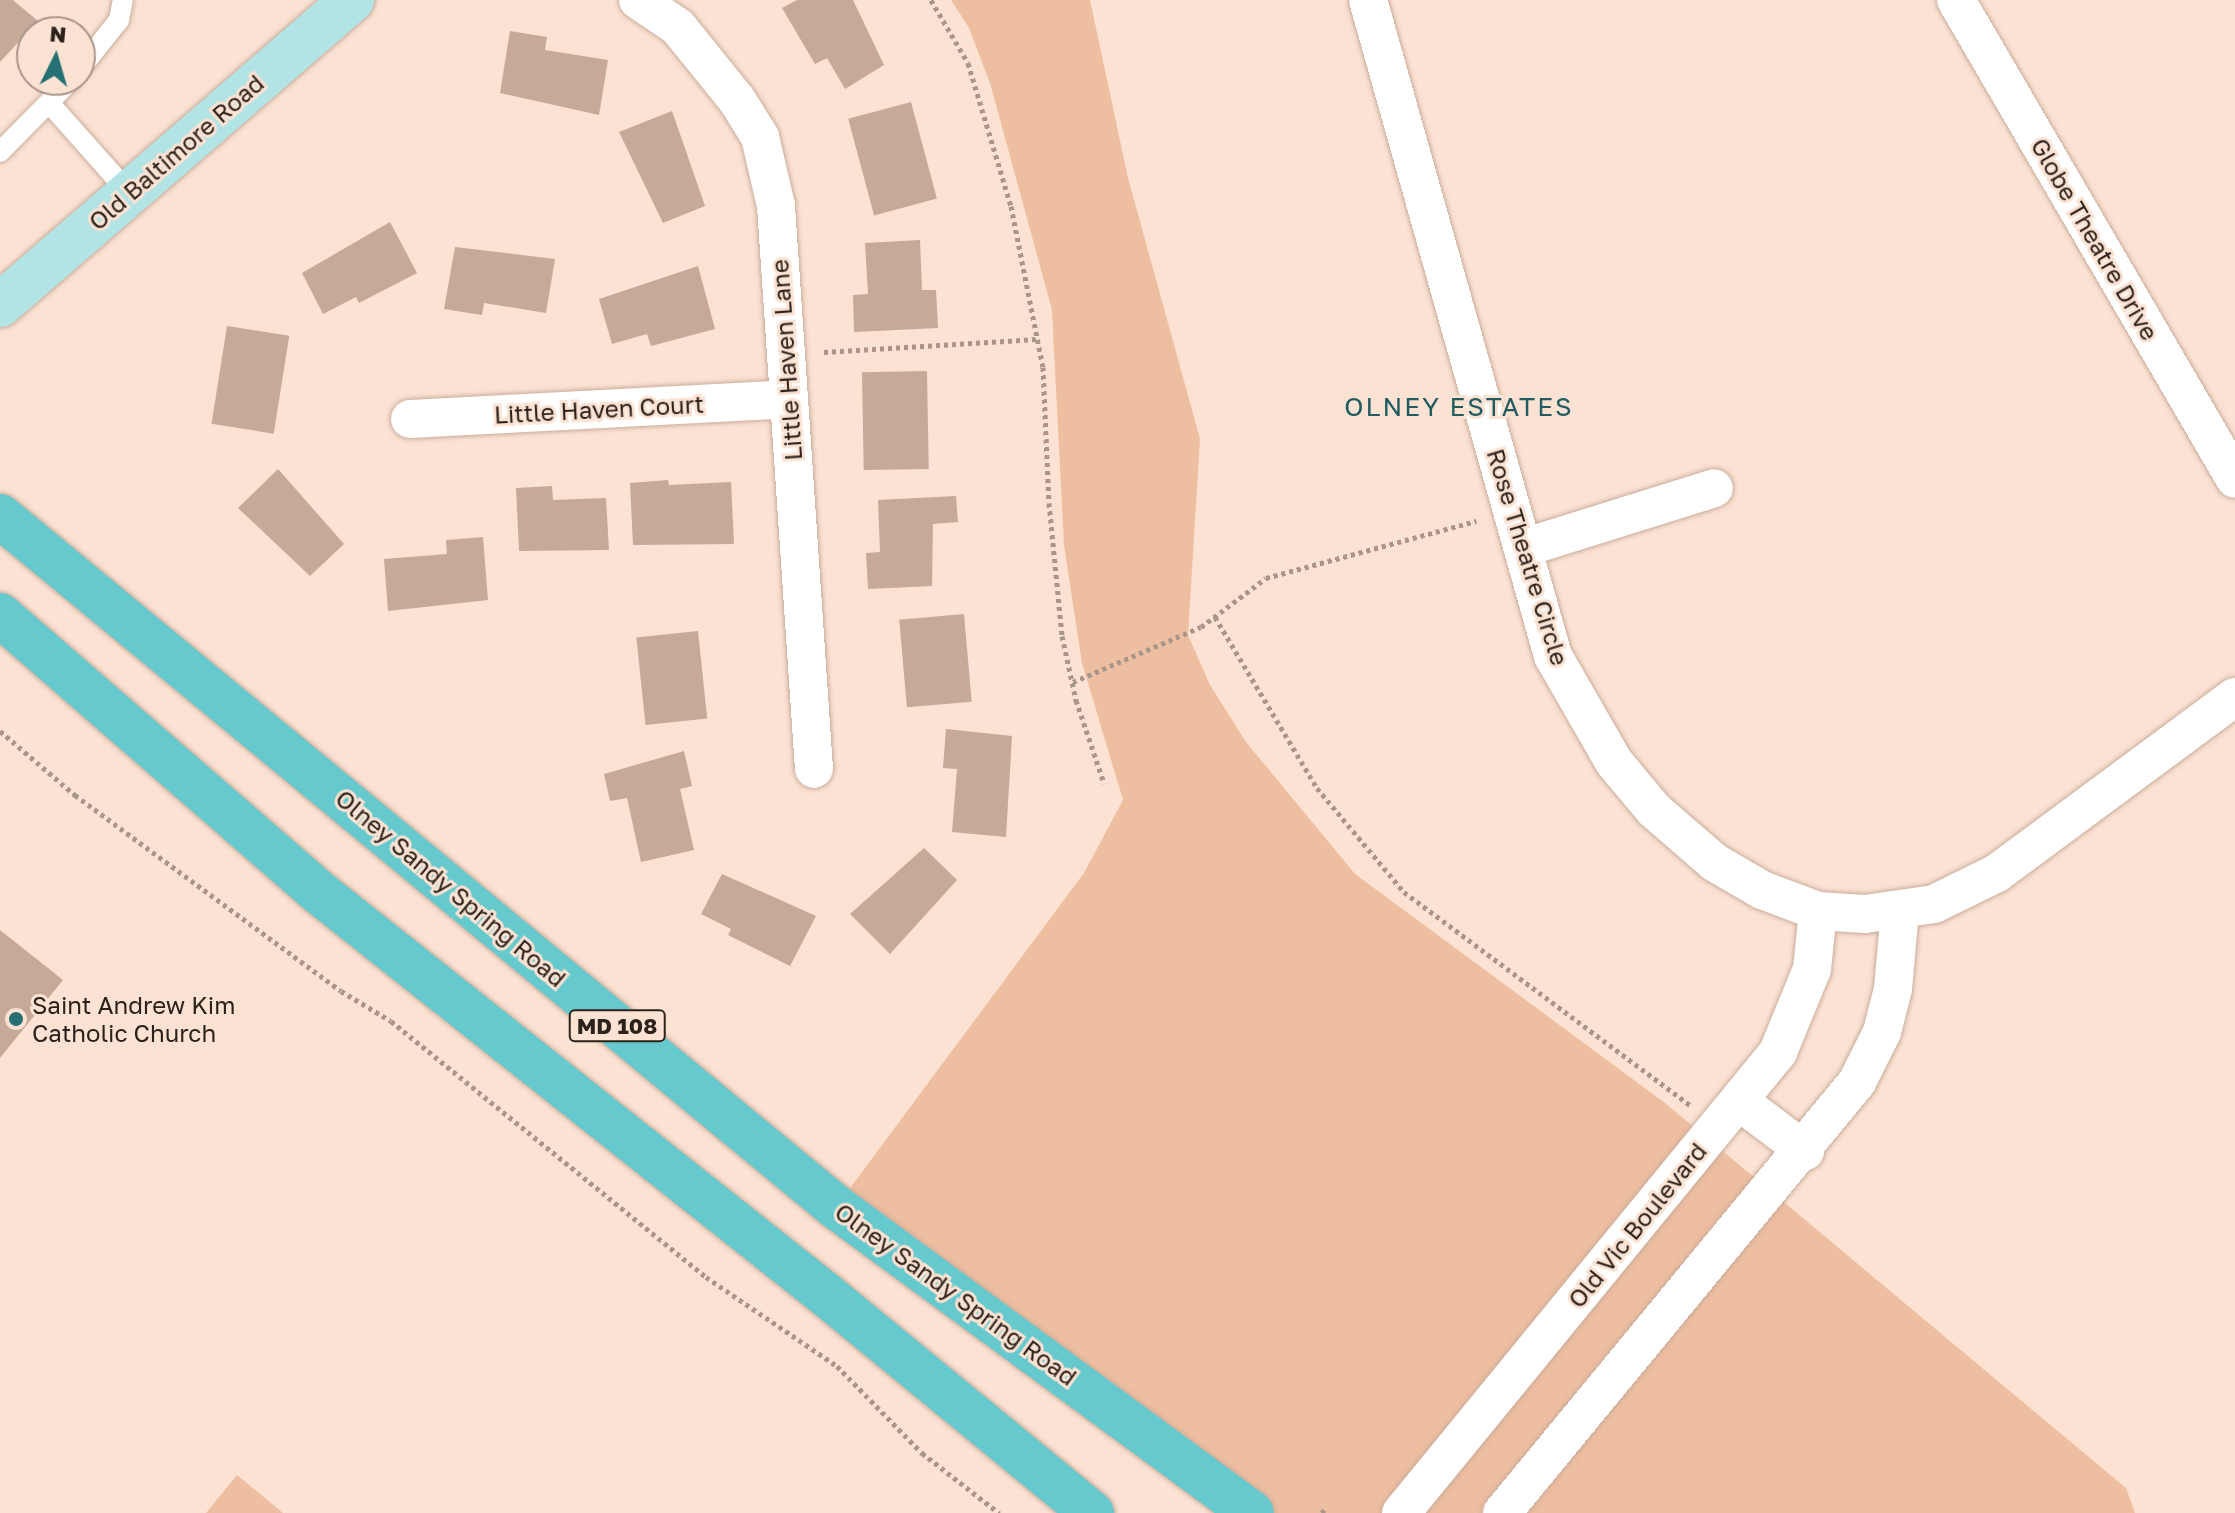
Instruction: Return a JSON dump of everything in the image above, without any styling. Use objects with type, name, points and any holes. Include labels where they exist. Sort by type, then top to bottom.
[{"type":"main road","name":"Olney Sandy Spring Road","points":[[0,516],[836,1207],[1252,1513]]},
{"type":"main road","name":"MD 108","points":[[0,615],[316,890],[824,1293],[1092,1513]]},
{"type":"street","name":"Old Baltimore Road","points":[[0,305],[352,0]]},
{"type":"street","name":"Little Haven Lane","points":[[638,0],[678,27],[737,100],[760,137],[776,206],[814,769]]},
{"type":"street","name":"Rose Theatre Circle","points":[[1368,0],[1553,656],[1614,762],[1654,810],[1714,862],[1762,890],[1818,911],[1900,911],[1934,904],[1997,873],[2235,697]]},
{"type":"street","name":"Globe Theatre Drive","points":[[1956,0],[2235,479]]},
{"type":"street","name":"Little Haven Court","points":[[410,419],[788,399]]},
{"type":"street","points":[[1518,530],[1714,488]]},
{"type":"street","name":"Old Vic Boulevard","points":[[1401,1513],[1778,1052],[1799,1011],[1812,969],[1818,911]]},
{"type":"street","points":[[1502,1513],[1805,1151],[1857,1082],[1882,1032],[1893,989],[1900,911]]},
{"type":"street","points":[[1728,1113],[1805,1151]]},
{"type":"lane","points":[[96,49],[119,20],[123,0]]},
{"type":"lane","points":[[0,152],[58,96]]},
{"type":"lane","points":[[51,105],[129,193]]},
{"type":"path","points":[[931,0],[968,63],[984,108],[1039,339],[1057,600],[1073,682],[1104,783]]},
{"type":"path","points":[[785,354],[1039,339]]},
{"type":"path","points":[[1073,682],[1148,652],[1215,617],[1266,578],[1518,530]]},
{"type":"path","points":[[1215,617],[1317,788],[1404,892],[1728,1113]]},
{"type":"path","points":[[0,731],[75,795],[341,991],[391,1021],[706,1277],[837,1366],[922,1453],[999,1513]]},
{"type":"shaded area","points":[[951,0],[1090,0],[1128,178],[1200,439],[1188,635],[1210,685],[1246,742],[1355,874],[1665,1103],[2126,1488],[2135,1513],[1252,1513],[836,1207],[1084,873],[1123,800],[1082,663],[1064,545],[1052,310],[990,83],[969,28]]},
{"type":"shaded area","points":[[237,1475],[283,1513],[206,1513]]},
{"type":"building","points":[[0,0],[13,0],[32,16],[16,16],[16,45],[0,62]]},
{"type":"building","points":[[797,0],[853,0],[884,65],[845,89],[827,58],[815,64],[782,8]]},
{"type":"building","points":[[510,31],[547,37],[545,50],[608,60],[599,115],[500,93]]},
{"type":"building","points":[[911,102],[937,199],[874,215],[848,119]]},
{"type":"building","points":[[672,111],[705,206],[663,223],[619,132]]},
{"type":"building","points":[[390,222],[417,273],[359,303],[356,297],[323,314],[302,273]]},
{"type":"building","points":[[920,240],[922,290],[936,290],[938,328],[854,332],[853,295],[868,294],[865,243]]},
{"type":"building","points":[[455,247],[555,259],[546,313],[484,303],[482,315],[444,309]]},
{"type":"building","points":[[698,266],[715,329],[651,346],[647,334],[612,344],[599,299]]},
{"type":"building","points":[[227,326],[289,336],[274,434],[212,424]]},
{"type":"building","points":[[927,371],[929,469],[864,470],[862,372]]},
{"type":"building","points":[[278,469],[344,544],[310,576],[238,508]]},
{"type":"building","points":[[668,480],[669,485],[731,482],[734,544],[633,545],[630,483]]},
{"type":"building","points":[[552,486],[553,500],[606,498],[609,550],[519,551],[516,488]]},
{"type":"building","points":[[956,496],[958,522],[933,524],[932,586],[868,589],[866,553],[880,552],[878,500]]},
{"type":"building","points":[[483,537],[488,600],[388,611],[384,559],[447,554],[446,540]]},
{"type":"building","points":[[964,614],[972,702],[907,707],[899,620]]},
{"type":"building","points":[[698,631],[707,719],[646,725],[636,637]]},
{"type":"building","points":[[946,729],[1012,736],[1006,837],[952,832],[957,769],[943,768]]},
{"type":"building","points":[[684,751],[692,786],[680,789],[694,850],[641,862],[627,798],[610,801],[604,774]]},
{"type":"building","points":[[924,848],[957,880],[890,954],[850,914]]},
{"type":"building","points":[[722,874],[816,916],[790,966],[728,935],[731,929],[701,914]]},
{"type":"building","name":"Saint Andrew Kim Catholic Church","points":[[0,930],[63,980],[0,1058]]},
{"type":"place","name":"Saint Andrew Kim Catholic Church","points":[[16,1019]]},
{"type":"district","name":"OLNEY ESTATES","points":[[1459,407]]}]
